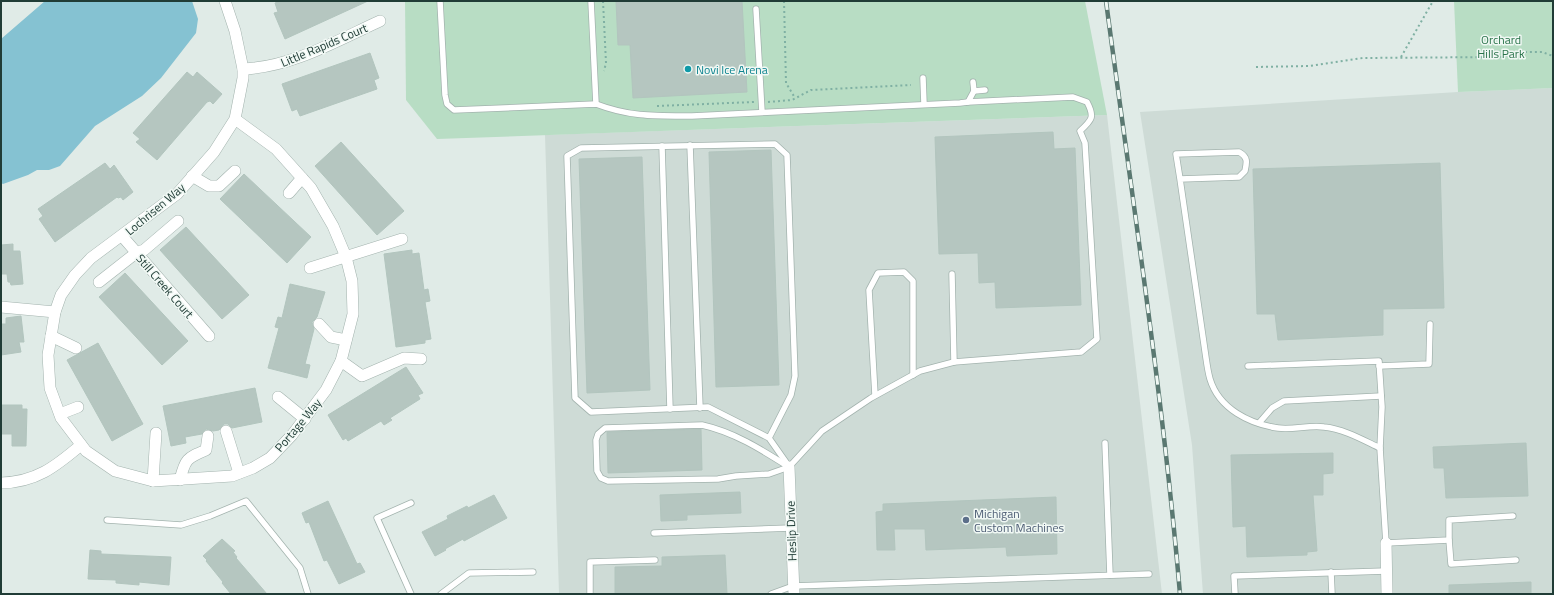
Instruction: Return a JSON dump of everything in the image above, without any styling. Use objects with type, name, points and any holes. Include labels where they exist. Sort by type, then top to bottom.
[{"type":"street","name":"Lochrisen Way","points":[[55,312],[61,295],[75,275],[91,258],[177,194],[214,152],[235,119],[243,78],[243,69],[235,31],[226,1]]},
{"type":"street","name":"Little Rapids Court","points":[[243,69],[264,68],[293,60],[380,21]]},
{"type":"street","name":"Portage Way","points":[[55,312],[48,355],[50,388],[60,414],[81,445],[86,451],[115,471],[152,481],[204,479],[239,473],[253,468],[270,458],[304,419],[326,390],[341,361],[353,314],[352,281],[346,257],[333,226],[311,188],[276,149],[235,119]]},
{"type":"street","points":[[192,176],[209,186],[219,186],[235,171]]},
{"type":"street","points":[[289,193],[302,178]]},
{"type":"street","points":[[99,282],[136,253],[144,250],[178,221]]},
{"type":"street","name":"Still Creek Court","points":[[122,236],[209,336]]},
{"type":"street","points":[[310,268],[402,239]]},
{"type":"street","points":[[1,308],[55,312]]},
{"type":"street","points":[[319,324],[331,337],[346,340]]},
{"type":"street","points":[[51,336],[76,348]]},
{"type":"street","points":[[341,361],[362,376],[404,358],[420,359]]},
{"type":"street","points":[[278,397],[304,419]]},
{"type":"street","points":[[60,414],[78,407]]},
{"type":"street","points":[[226,431],[239,473]]},
{"type":"street","points":[[152,481],[156,433]]},
{"type":"street","points":[[180,480],[184,463],[191,456],[206,450],[208,436]]},
{"type":"street","points":[[1,483],[22,481],[49,471],[81,445]]},
{"type":"street","name":"Heslip Drive","points":[[789,467],[794,590]]},
{"type":"street","points":[[1386,543],[1387,594]]},
{"type":"lane","points":[[440,1],[445,95],[447,104],[454,110],[596,104],[617,112],[647,116],[1073,97],[1087,102],[1092,112],[1091,122],[1080,131],[1085,143],[1097,339],[1081,352],[954,362],[920,371],[875,396],[822,431],[789,467],[769,474],[736,476],[718,480],[608,481],[601,478],[597,471],[596,440],[598,434],[605,428],[702,425],[716,428],[755,446],[789,467]]},
{"type":"lane","points":[[591,1],[596,104]]},
{"type":"lane","points":[[756,9],[762,112]]},
{"type":"lane","points":[[923,78],[924,104]]},
{"type":"lane","points":[[968,102],[974,91],[973,82]]},
{"type":"lane","points":[[974,91],[985,90]]},
{"type":"lane","points":[[769,438],[791,395],[795,376],[787,155],[776,144],[581,148],[567,156],[575,398],[590,412],[708,407],[769,438],[789,467]]},
{"type":"lane","points":[[690,145],[700,408]]},
{"type":"lane","points":[[662,146],[670,409]]},
{"type":"lane","points":[[1180,179],[1239,177],[1245,171],[1247,160],[1245,156],[1239,152],[1176,154],[1210,380],[1218,395],[1231,409],[1245,419],[1279,428],[1324,427],[1352,434],[1380,448]]},
{"type":"lane","points":[[875,396],[869,290],[878,274],[904,272],[913,281],[913,375]]},
{"type":"lane","points":[[952,274],[954,362]]},
{"type":"lane","points":[[1379,366],[1430,364],[1430,324]]},
{"type":"lane","points":[[1248,366],[1378,361],[1381,396],[1380,448],[1386,543],[1449,540]]},
{"type":"lane","points":[[1259,423],[1272,408],[1284,401],[1381,396]]},
{"type":"lane","points":[[1105,443],[1110,575]]},
{"type":"lane","points":[[107,520],[181,525],[210,516],[246,501],[300,568],[308,594]]},
{"type":"lane","points":[[411,503],[377,518],[411,594]]},
{"type":"lane","points":[[1513,516],[1449,520],[1449,540],[1451,564],[1516,560]]},
{"type":"lane","points":[[654,533],[791,528]]},
{"type":"lane","points":[[590,594],[590,562],[655,560]]},
{"type":"lane","points":[[1235,594],[1234,576],[1386,570]]},
{"type":"lane","points":[[441,594],[469,573],[534,572]]},
{"type":"lane","points":[[1331,572],[1332,594]]},
{"type":"lane","points":[[771,594],[794,590],[1149,574]]},
{"type":"path","points":[[603,1],[606,64],[603,74]]},
{"type":"path","points":[[784,1],[786,83],[795,98]]},
{"type":"path","points":[[1401,57],[1433,1]]},
{"type":"path","points":[[1256,66],[1309,66],[1363,58],[1501,57],[1525,52],[1542,52],[1553,56]]},
{"type":"path","points":[[653,106],[784,101],[795,98],[812,90],[911,85]]},
{"type":"shaded area","points":[[1553,88],[1553,594],[1203,594],[1192,445],[1140,112],[1458,92]]},
{"type":"shaded area","points":[[1107,115],[1162,594],[559,594],[545,135]]},
{"type":"green space","points":[[405,1],[1085,1],[1107,115],[437,139],[406,100]]},
{"type":"green space","name":"Orchard Hills Park","points":[[1454,1],[1553,1],[1553,88],[1458,92]]},
{"type":"water","points":[[45,1],[192,1],[198,19],[196,33],[161,78],[142,96],[95,126],[60,166],[49,170],[37,170],[3,184],[1,183],[1,39]]},
{"type":"building","points":[[280,1],[368,1],[285,39],[274,13],[278,12],[275,3]]},
{"type":"building","name":"Novi Ice Arena","points":[[616,1],[742,1],[747,92],[633,98],[630,45],[618,45]]},
{"type":"building","points":[[370,53],[379,78],[374,80],[377,89],[300,116],[297,109],[292,111],[282,84]]},
{"type":"building","points":[[187,72],[193,77],[197,72],[222,94],[213,104],[210,101],[207,102],[157,160],[136,142],[140,139],[133,133]]},
{"type":"building","points":[[1053,132],[1054,149],[1075,148],[1081,305],[996,308],[995,282],[979,283],[978,253],[939,254],[935,137]]},
{"type":"building","points":[[341,142],[404,211],[377,235],[315,166]]},
{"type":"building","points":[[771,150],[779,385],[716,387],[709,152]]},
{"type":"building","points":[[642,157],[650,390],[587,393],[579,159]]},
{"type":"building","points":[[105,163],[110,169],[114,165],[133,192],[123,200],[121,197],[117,197],[55,242],[39,219],[43,216],[38,209]]},
{"type":"building","points":[[1440,163],[1444,308],[1383,309],[1383,335],[1278,340],[1275,314],[1257,314],[1253,169]]},
{"type":"building","points":[[244,174],[311,237],[287,263],[220,199]]},
{"type":"building","points":[[186,227],[249,295],[222,319],[160,250]]},
{"type":"building","points":[[13,244],[13,251],[20,251],[23,284],[11,285],[10,282],[8,282],[7,274],[1,274],[1,245]]},
{"type":"building","points":[[412,250],[412,254],[419,253],[424,290],[428,289],[430,301],[425,302],[431,339],[425,340],[425,343],[396,347],[384,254]]},
{"type":"building","points":[[125,273],[188,341],[162,365],[99,297]]},
{"type":"building","points":[[290,284],[325,292],[317,317],[312,322],[314,329],[305,364],[310,365],[307,378],[268,368],[279,328],[275,327],[278,317],[282,318]]},
{"type":"building","points":[[21,316],[24,342],[19,342],[21,352],[1,355],[1,324],[6,324],[6,318]]},
{"type":"building","points":[[98,343],[143,424],[112,441],[67,360]]},
{"type":"building","points":[[406,367],[423,393],[418,395],[420,399],[390,418],[392,420],[384,425],[381,421],[348,441],[346,438],[343,440],[328,415]]},
{"type":"building","points":[[255,388],[262,422],[232,428],[228,424],[224,424],[219,430],[213,431],[206,429],[202,434],[185,437],[186,443],[171,446],[163,406]]},
{"type":"building","points":[[1,405],[22,405],[22,409],[27,409],[26,446],[12,446],[12,434],[1,434]]},
{"type":"building","points":[[701,429],[702,470],[608,473],[607,432]]},
{"type":"building","points":[[1526,443],[1528,496],[1446,498],[1444,468],[1434,468],[1433,447]]},
{"type":"building","points":[[1333,453],[1333,473],[1323,474],[1323,495],[1313,495],[1317,551],[1307,552],[1307,555],[1247,557],[1246,526],[1233,527],[1231,455]]},
{"type":"building","points":[[740,492],[741,513],[687,515],[687,520],[661,521],[660,495]]},
{"type":"building","points":[[494,495],[507,518],[464,541],[463,539],[435,556],[422,532],[448,519],[447,516],[467,506],[468,508]]},
{"type":"building","name":"Michigan Custom Machines","points":[[1056,497],[1057,554],[1007,556],[1006,547],[926,550],[925,529],[894,529],[895,550],[877,550],[876,512],[883,511],[883,504]]},
{"type":"building","points":[[328,501],[357,564],[360,563],[365,572],[339,584],[327,560],[324,561],[309,522],[306,523],[302,513]]},
{"type":"building","points":[[222,539],[235,551],[233,552],[237,557],[236,558],[267,594],[231,594],[222,583],[223,582],[203,556]]},
{"type":"building","points":[[90,550],[101,551],[101,554],[171,557],[169,585],[139,582],[139,585],[116,583],[116,580],[88,579]]},
{"type":"building","points":[[725,555],[727,594],[615,594],[615,567],[662,566],[662,557]]},
{"type":"building","points":[[1531,582],[1531,594],[1449,594],[1449,585]]},
{"type":"railway","points":[[1106,1],[1156,371],[1180,594]]},
{"type":"place","name":"Novi Ice Arena","points":[[688,69]]},
{"type":"place","name":"Michigan Custom Machines","points":[[966,520]]}]
